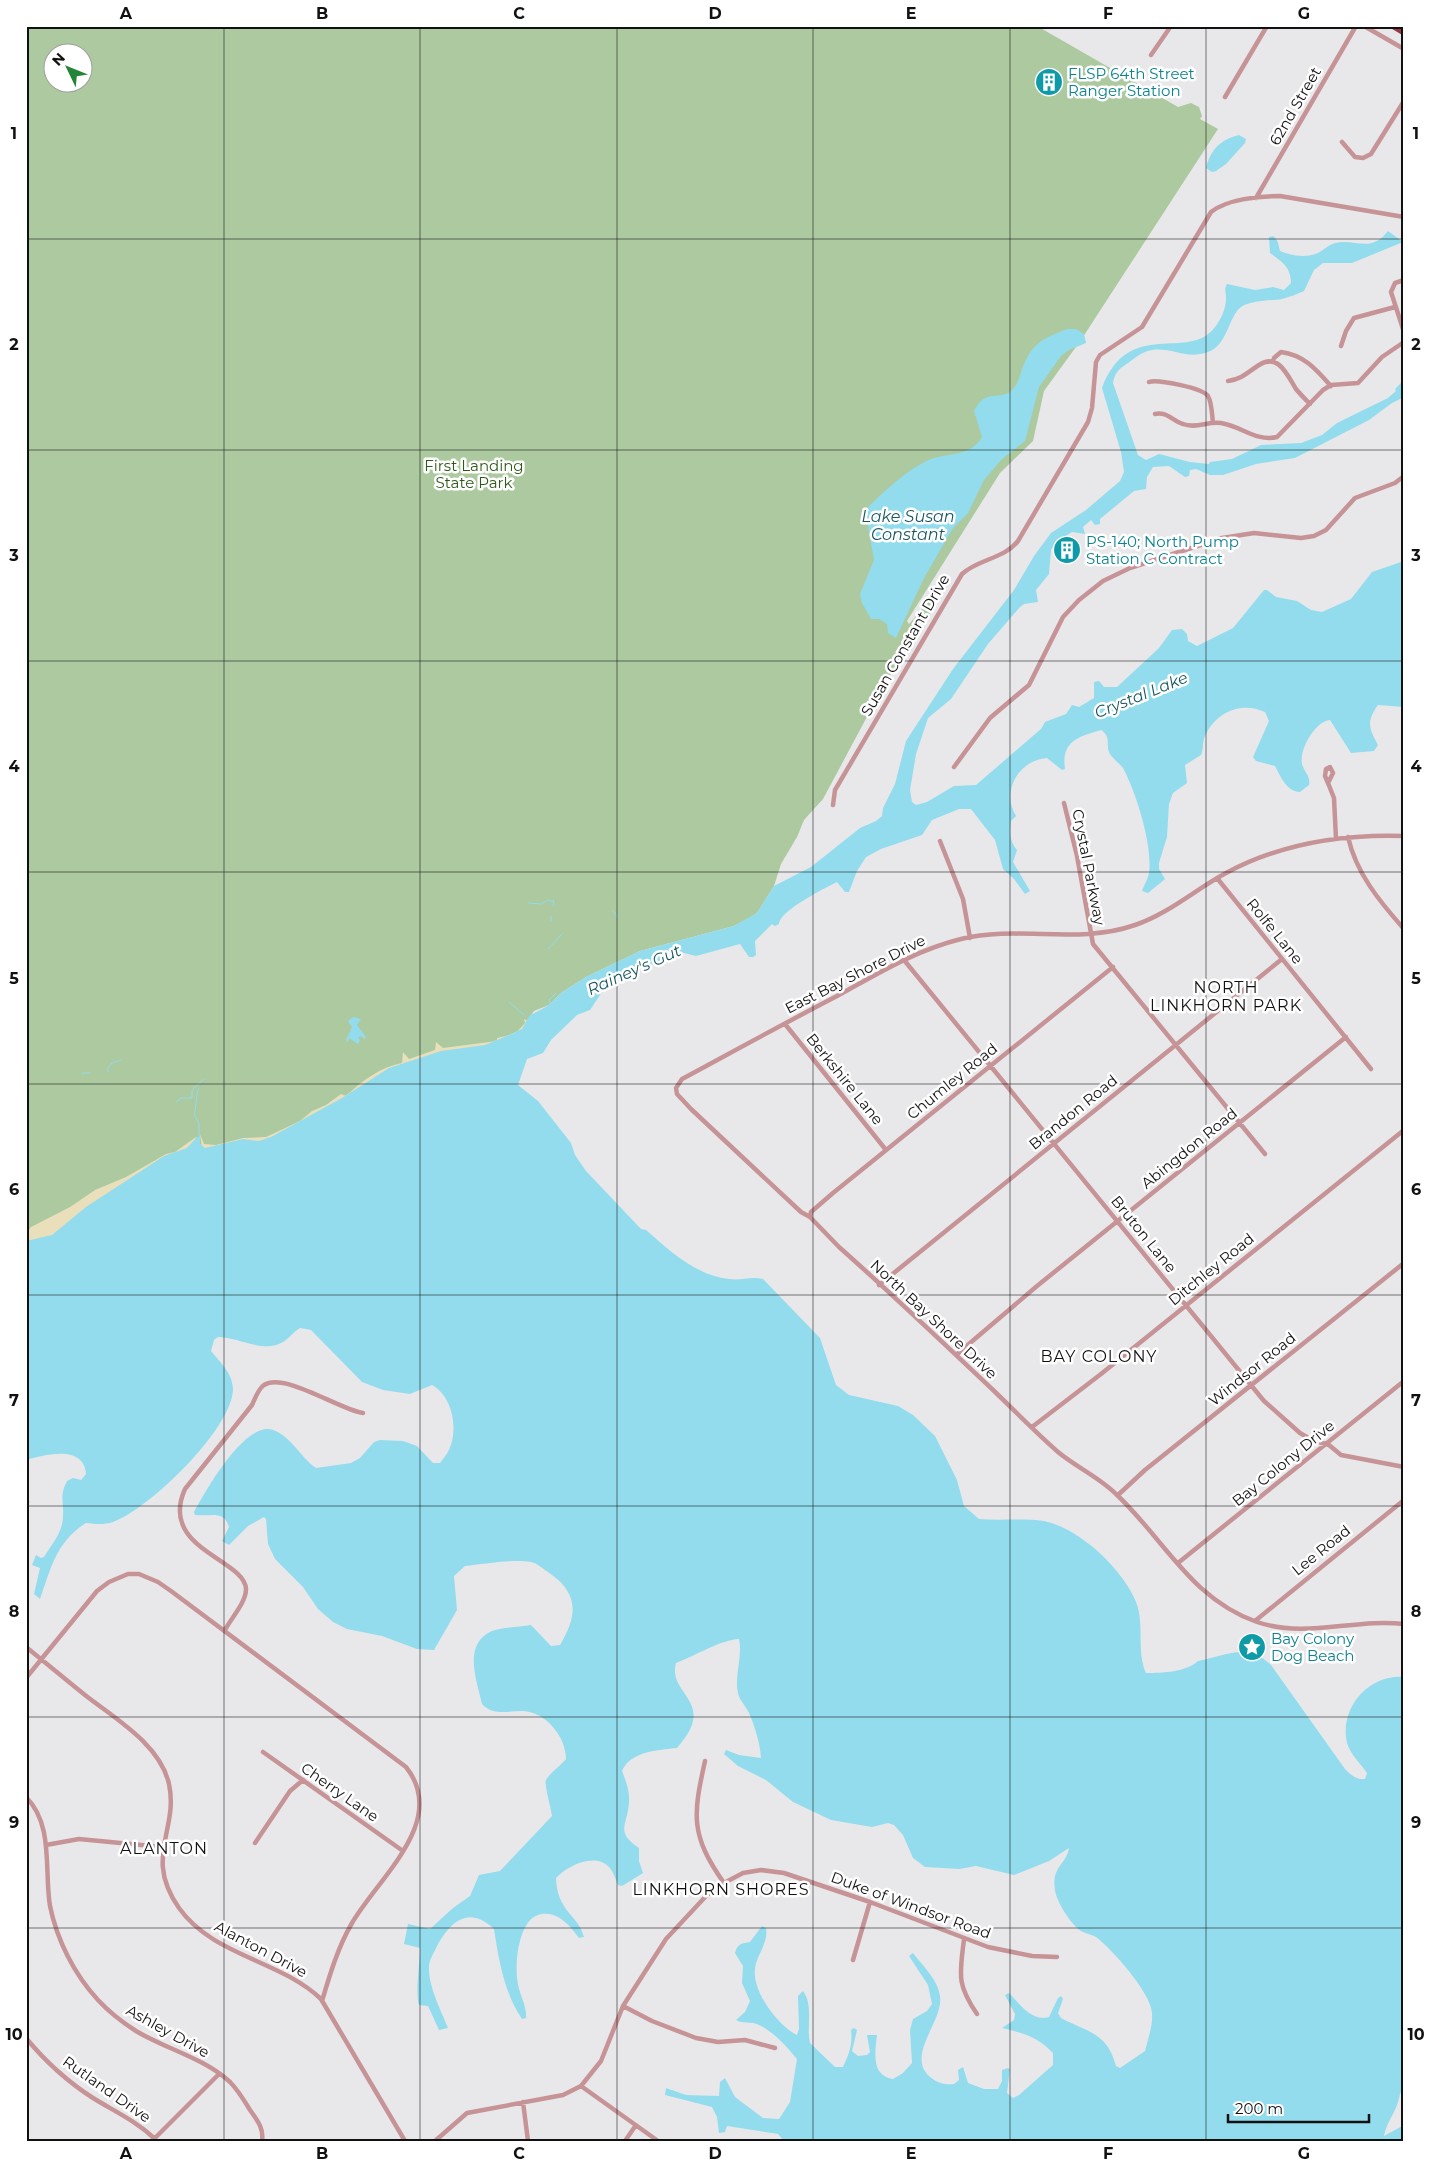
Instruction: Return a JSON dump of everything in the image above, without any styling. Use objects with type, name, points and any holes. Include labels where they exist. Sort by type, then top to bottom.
[{"type":"highway","points":[[1394,26],[1404,32]]},
{"type":"street","points":[[1151,55],[1171,26]]},
{"type":"street","points":[[1225,97],[1266,26]]},
{"type":"street","name":"62nd Street","points":[[1256,198],[1356,26]]},
{"type":"street","points":[[1364,26],[1404,49]]},
{"type":"street","points":[[1342,142],[1355,157],[1363,158],[1371,154],[1404,101]]},
{"type":"street","name":"Susan Constant Drive","points":[[833,805],[835,790],[962,574],[972,566],[1010,550],[1023,533],[1088,422],[1092,408],[1096,362],[1100,355],[1142,327],[1212,212],[1220,207],[1256,198],[1280,196],[1404,217]]},
{"type":"street","points":[[1404,280],[1395,283],[1392,290],[1395,307],[1404,332]]},
{"type":"street","points":[[1341,346],[1346,331],[1354,318],[1395,307]]},
{"type":"street","points":[[1155,414],[1163,413],[1176,422],[1188,426],[1222,423],[1256,436],[1274,438],[1284,433],[1323,390],[1331,386],[1358,382],[1382,357],[1404,342]]},
{"type":"street","points":[[1273,362],[1274,358],[1281,352],[1292,353],[1312,364],[1331,386]]},
{"type":"street","points":[[1228,381],[1248,375],[1261,364],[1273,362],[1286,369],[1296,388],[1310,404]]},
{"type":"street","points":[[1149,382],[1157,380],[1201,390],[1210,399],[1212,423]]},
{"type":"street","points":[[954,767],[990,718],[1029,685],[1063,617],[1078,600],[1103,581],[1130,568],[1235,535],[1267,534],[1301,538],[1314,536],[1326,530],[1355,498],[1395,482],[1404,476]]},
{"type":"street","points":[[1328,783],[1334,798],[1336,839]]},
{"type":"street","name":"Crystal Parkway","points":[[1064,804],[1077,856],[1090,935]]},
{"type":"street","name":"East Bay Shore Drive","points":[[676,1091],[677,1085],[682,1079],[928,949],[970,938],[993,935],[1090,935],[1108,933],[1146,921],[1217,878],[1261,857],[1348,837],[1404,836]]},
{"type":"street","points":[[1348,837],[1360,871],[1404,929]]},
{"type":"street","points":[[940,842],[963,899],[970,938]]},
{"type":"street","name":"Rolfe Lane","points":[[1217,878],[1370,1069]]},
{"type":"street","points":[[1090,935],[1095,947],[1177,1044],[1265,1154]]},
{"type":"street","name":"Brandon Road","points":[[879,1285],[1282,959]]},
{"type":"street","name":"Bruton Lane","points":[[904,960],[1250,1386],[1290,1426],[1312,1440],[1326,1444],[1344,1456],[1404,1467]]},
{"type":"street","name":"Chumley Road","points":[[810,1217],[811,1212],[886,1150],[1113,967]]},
{"type":"street","name":"Berkshire Lane","points":[[785,1024],[886,1150]]},
{"type":"street","name":"Abingdon Road","points":[[956,1355],[1346,1038]]},
{"type":"street","name":"North Bay Shore Drive","points":[[676,1091],[691,1109],[801,1212],[810,1217],[879,1285],[1058,1451],[1118,1495],[1143,1520],[1192,1581],[1209,1596],[1254,1621]]},
{"type":"street","name":"Ditchley Road","points":[[1032,1427],[1186,1306],[1404,1130]]},
{"type":"street","name":"Windsor Road","points":[[1118,1495],[1145,1470],[1404,1263]]},
{"type":"street","name":"Bay Colony Drive","points":[[1178,1562],[1404,1381]]},
{"type":"street","points":[[225,1630],[244,1597],[246,1585],[238,1572],[208,1553],[190,1537],[181,1513],[181,1500],[185,1489],[252,1405],[259,1390],[264,1385],[274,1382],[308,1391],[348,1409],[363,1413]]},
{"type":"street","name":"Lee Road","points":[[1254,1621],[1404,1500]]},
{"type":"street","points":[[26,1678],[97,1591],[109,1582],[128,1574],[139,1574],[158,1582],[225,1630],[377,1743],[408,1769],[418,1791],[420,1810],[416,1826],[403,1851],[363,1905],[344,1938],[322,2001]]},
{"type":"street","points":[[1254,1621],[1307,1629],[1372,1623],[1403,1623]]},
{"type":"street","name":"Alanton Drive","points":[[26,1647],[144,1743],[157,1759],[166,1775],[170,1790],[168,1817],[162,1847],[163,1869],[170,1892],[179,1907],[194,1925],[211,1938],[307,1987],[322,2001],[405,2141]]},
{"type":"street","name":"Cherry Lane","points":[[263,1752],[403,1851]]},
{"type":"street","points":[[705,1761],[696,1800],[696,1827],[711,1863],[724,1882]]},
{"type":"street","points":[[255,1843],[290,1791],[303,1780]]},
{"type":"street","name":"Ashley Drive","points":[[26,1797],[40,1815],[46,1845],[48,1887],[53,1919],[68,1957],[91,1992],[115,2016],[137,2031],[219,2074],[237,2090],[258,2122],[262,2131],[262,2141]]},
{"type":"street","points":[[46,1845],[79,1839],[162,1847]]},
{"type":"street","name":"Duke of Windsor Road","points":[[435,2141],[467,2113],[563,2095],[582,2086],[601,2061],[623,2006],[654,1956],[679,1923],[707,1894],[724,1882],[752,1872],[776,1871],[870,1902],[964,1939],[1018,1954],[1057,1957]]},
{"type":"street","points":[[853,1960],[870,1902]]},
{"type":"street","points":[[964,1939],[960,1978],[965,1996],[977,2014]]},
{"type":"street","points":[[623,2006],[652,2021],[696,2038],[718,2042],[751,2040],[775,2048]]},
{"type":"street","name":"Rutland Drive","points":[[26,2038],[47,2062],[78,2087],[139,2125],[153,2140]]},
{"type":"street","points":[[153,2140],[219,2074]]},
{"type":"street","points":[[582,2086],[658,2141]]},
{"type":"street","points":[[523,2102],[528,2141]]},
{"type":"street","points":[[625,2141],[636,2125]]},
{"type":"green space","name":"First Landing State Park","points":[[26,26],[1037,26],[1178,107],[1191,103],[1199,107],[1202,116],[1200,119],[1218,129],[1081,340],[1044,391],[1033,441],[1000,473],[907,621],[909,624],[930,600],[933,609],[884,685],[823,799],[804,820],[797,837],[781,864],[774,886],[757,913],[734,926],[640,951],[586,977],[561,993],[549,1005],[534,1011],[522,1029],[485,1045],[377,1074],[342,1098],[271,1137],[205,1148],[200,1144],[187,1148],[26,1241]]},
{"type":"sand","points":[[524,1019],[532,1023],[528,1029],[320,1114],[265,1141],[199,1156],[202,1148],[200,1134],[204,1144],[216,1145],[243,1138],[266,1137],[300,1121],[312,1111],[326,1105],[341,1094],[346,1096],[379,1071],[402,1063],[403,1052],[409,1059],[435,1050],[436,1042],[443,1048],[497,1041],[497,1038],[515,1034],[525,1023]]},
{"type":"sand","points":[[196,1137],[197,1141],[68,1229],[26,1245],[26,1234],[31,1227],[70,1207],[95,1190],[126,1177],[166,1154],[175,1152]]},
{"type":"water","points":[[1239,135],[1246,139],[1245,143],[1226,164],[1212,172],[1206,168],[1217,146]]},
{"type":"water","points":[[1388,231],[1403,242],[1352,263],[1323,263],[1314,270],[1304,291],[1282,299],[1256,302],[1241,307],[1233,317],[1220,343],[1208,352],[1193,355],[1166,350],[1149,351],[1139,355],[1120,369],[1116,373],[1113,383],[1138,455],[1146,460],[1159,454],[1190,462],[1209,464],[1210,462],[1232,459],[1261,445],[1301,443],[1322,435],[1337,423],[1388,398],[1404,380],[1404,397],[1392,403],[1369,420],[1295,458],[1256,464],[1223,475],[1210,475],[1196,469],[1190,470],[1189,476],[1185,477],[1169,466],[1153,467],[1147,477],[1146,489],[1134,491],[1100,519],[1100,524],[1095,525],[1091,520],[1083,527],[1085,534],[1072,532],[1056,542],[1051,550],[1049,574],[1036,590],[1038,602],[1024,604],[1019,608],[988,644],[951,699],[928,718],[916,754],[910,790],[912,802],[916,805],[927,802],[954,786],[976,785],[1041,729],[1045,722],[1066,714],[1072,705],[1079,707],[1094,698],[1094,682],[1099,681],[1104,687],[1117,687],[1159,648],[1172,630],[1182,629],[1187,634],[1188,641],[1197,646],[1233,628],[1264,590],[1267,590],[1276,597],[1297,601],[1311,610],[1322,612],[1351,599],[1372,572],[1401,562],[1404,559],[1404,707],[1378,705],[1370,721],[1371,729],[1378,745],[1374,751],[1351,753],[1330,720],[1324,722],[1309,737],[1303,751],[1302,764],[1308,777],[1309,785],[1300,792],[1295,791],[1284,783],[1275,766],[1256,761],[1253,757],[1269,721],[1265,712],[1256,709],[1238,708],[1222,715],[1205,736],[1201,755],[1185,765],[1187,783],[1173,793],[1169,804],[1167,837],[1159,863],[1159,869],[1165,879],[1148,893],[1142,891],[1148,878],[1150,862],[1146,834],[1128,778],[1123,768],[1110,754],[1106,735],[1101,730],[1085,735],[1069,746],[1064,760],[1065,769],[1062,770],[1047,758],[1037,760],[1020,771],[1015,779],[1010,797],[1016,816],[1011,821],[1010,829],[1013,843],[1017,850],[1013,862],[1030,891],[1025,894],[1014,879],[1003,869],[995,840],[971,809],[959,809],[932,820],[922,835],[881,849],[866,857],[857,871],[849,892],[845,892],[837,882],[813,894],[794,907],[786,913],[779,924],[775,926],[772,924],[755,941],[756,955],[753,957],[749,957],[740,944],[696,956],[680,952],[648,966],[642,966],[602,992],[590,1010],[577,1015],[551,1040],[543,1053],[527,1059],[518,1085],[538,1101],[571,1143],[575,1155],[586,1171],[641,1229],[646,1230],[684,1261],[705,1273],[729,1279],[763,1279],[820,1338],[836,1385],[849,1395],[898,1406],[913,1415],[935,1436],[957,1480],[964,1506],[979,1519],[1044,1521],[1071,1532],[1098,1552],[1121,1576],[1136,1602],[1140,1620],[1141,1655],[1146,1673],[1180,1670],[1198,1661],[1237,1652],[1254,1654],[1271,1665],[1345,1769],[1359,1779],[1365,1779],[1367,1773],[1353,1755],[1347,1743],[1347,1718],[1352,1706],[1359,1696],[1379,1681],[1404,1677],[1404,2086],[1384,2136],[1404,2125],[1404,2141],[784,2141],[778,2134],[727,2126],[725,2132],[719,2133],[717,2117],[712,2107],[665,2095],[666,2088],[686,2095],[719,2096],[720,2082],[725,2078],[735,2097],[763,2118],[779,2119],[790,2102],[797,2059],[769,2031],[756,2024],[736,2020],[745,2012],[750,2001],[742,1983],[743,1966],[735,1953],[740,1945],[750,1942],[762,1926],[766,1928],[766,1939],[756,1964],[755,1978],[762,1997],[782,2024],[797,2035],[799,2029],[798,1996],[803,1991],[809,2010],[810,2043],[835,2067],[843,2067],[850,2049],[851,2030],[854,2028],[857,2030],[852,2051],[858,2056],[867,2055],[870,2052],[867,2035],[877,2035],[876,2062],[881,2073],[886,2077],[893,2079],[903,2073],[912,2063],[910,2030],[913,2019],[927,2011],[932,2004],[928,1985],[909,1956],[913,1953],[939,1990],[940,2006],[923,2048],[922,2058],[923,2067],[929,2076],[941,2083],[954,2084],[959,2080],[958,2070],[963,2067],[968,2083],[984,2089],[998,2089],[1002,2081],[1002,2070],[1008,2068],[1010,2069],[1007,2093],[1013,2098],[1019,2095],[1053,2065],[1053,2053],[1042,2043],[1023,2034],[1002,2028],[1014,2020],[1015,2014],[1005,1995],[1009,1993],[1031,2015],[1043,2018],[1049,2017],[1058,1998],[1061,1996],[1063,1999],[1058,2013],[1061,2018],[1095,2034],[1107,2046],[1116,2066],[1120,2068],[1145,2051],[1151,2027],[1152,2013],[1150,2004],[1130,1972],[1096,1937],[1077,1928],[1069,1919],[1058,1900],[1054,1882],[1055,1876],[1069,1848],[1049,1861],[1014,1875],[976,1866],[959,1869],[925,1867],[913,1858],[903,1835],[894,1825],[888,1823],[872,1827],[831,1820],[793,1802],[766,1780],[738,1766],[724,1754],[726,1750],[739,1755],[761,1758],[753,1724],[738,1693],[739,1639],[716,1645],[676,1663],[675,1674],[678,1683],[693,1709],[693,1719],[689,1732],[677,1748],[638,1755],[626,1764],[622,1771],[629,1799],[624,1828],[625,1833],[639,1848],[639,1861],[643,1873],[622,1886],[618,1885],[609,1867],[603,1863],[589,1861],[574,1865],[556,1878],[560,1898],[581,1929],[584,1937],[579,1938],[568,1925],[554,1915],[542,1914],[534,1917],[528,1923],[520,1943],[517,1966],[518,1984],[526,2018],[522,2019],[507,1987],[500,1964],[494,1929],[485,1922],[468,1917],[453,1924],[441,1939],[429,1964],[429,1974],[433,1990],[448,2028],[439,2030],[428,2006],[419,2005],[420,1948],[404,1944],[408,1924],[430,1929],[453,1908],[470,1896],[479,1875],[500,1871],[552,1816],[546,1780],[566,1759],[563,1742],[547,1721],[531,1712],[496,1711],[486,1708],[482,1704],[475,1674],[474,1654],[477,1645],[483,1637],[492,1631],[531,1625],[551,1646],[560,1645],[570,1624],[572,1605],[570,1596],[558,1580],[533,1563],[507,1561],[465,1566],[454,1576],[457,1610],[434,1650],[417,1649],[382,1636],[347,1629],[333,1622],[318,1609],[303,1587],[275,1559],[268,1544],[266,1519],[264,1517],[248,1526],[229,1545],[222,1541],[229,1527],[224,1518],[216,1515],[195,1515],[194,1512],[199,1502],[227,1460],[250,1436],[262,1430],[273,1430],[285,1437],[316,1468],[351,1463],[360,1458],[374,1442],[380,1440],[403,1441],[417,1446],[433,1463],[440,1463],[448,1452],[453,1432],[452,1413],[439,1390],[432,1385],[410,1394],[383,1390],[362,1382],[311,1330],[300,1328],[284,1342],[274,1346],[258,1345],[218,1337],[214,1340],[211,1351],[229,1374],[233,1390],[229,1407],[218,1426],[204,1446],[186,1466],[147,1502],[113,1522],[103,1524],[86,1523],[76,1530],[61,1547],[56,1556],[40,1599],[34,1594],[40,1568],[32,1565],[36,1555],[41,1558],[44,1557],[59,1533],[63,1522],[62,1495],[67,1481],[73,1478],[81,1480],[86,1474],[84,1465],[78,1458],[71,1455],[52,1454],[26,1460],[26,1241],[52,1235],[86,1207],[164,1156],[187,1148],[197,1137],[200,1137],[200,1144],[205,1148],[243,1139],[259,1141],[271,1137],[342,1098],[389,1068],[441,1051],[485,1045],[522,1029],[529,1016],[549,1005],[561,993],[586,977],[640,951],[734,926],[757,913],[774,886],[811,867],[860,828],[876,821],[882,816],[883,808],[895,784],[906,741],[953,669],[1014,590],[1034,556],[1051,533],[1086,510],[1120,481],[1124,472],[1121,452],[1102,388],[1114,366],[1127,353],[1143,347],[1190,342],[1204,337],[1215,327],[1223,314],[1227,284],[1255,290],[1273,287],[1284,290],[1291,283],[1291,277],[1285,265],[1270,253],[1269,237],[1273,236],[1276,239],[1280,251],[1304,256],[1314,255],[1335,243],[1369,244],[1381,238]]},
{"type":"water","name":"Lake Susan Constant","points":[[1067,329],[1076,329],[1084,334],[1086,343],[1069,350],[1061,356],[1039,387],[1025,441],[1002,459],[984,480],[968,513],[953,528],[924,578],[896,638],[888,633],[887,624],[879,619],[871,619],[862,603],[860,594],[874,560],[866,515],[869,506],[917,466],[934,458],[967,450],[978,443],[982,437],[974,411],[979,404],[983,399],[1003,395],[1012,390],[1017,383],[1026,360],[1034,348],[1044,339]]},
{"type":"water","points":[[353,1017],[361,1019],[357,1025],[366,1037],[364,1039],[361,1036],[358,1038],[360,1040],[358,1044],[349,1038],[348,1042],[346,1040],[352,1027],[348,1021]]},
{"type":"waterway","points":[[528,903],[541,904],[548,900],[553,902]]},
{"type":"waterway","points":[[552,906],[554,905],[553,900]]},
{"type":"waterway","points":[[613,911],[618,917]]},
{"type":"waterway","points":[[551,916],[551,921]]},
{"type":"waterway","points":[[548,949],[563,933]]},
{"type":"waterway","points":[[550,1004],[549,1000],[556,993]]},
{"type":"waterway","points":[[509,1002],[524,1015]]},
{"type":"waterway","points":[[109,1072],[107,1069],[112,1063],[121,1060]]},
{"type":"waterway","points":[[82,1073],[90,1073]]},
{"type":"waterway","points":[[176,1102],[181,1098],[192,1098],[192,1090],[204,1079]]},
{"type":"waterway","points":[[199,1088],[194,1114],[199,1124],[199,1138]]},
{"type":"place","name":"FLSP 64th Street Ranger Station","points":[[1049,82]]},
{"type":"place","name":"PS-140; North Pump Station C Contract","points":[[1067,550]]},
{"type":"place","name":"Bay Colony Dog Beach","points":[[1252,1647]]},
{"type":"district","name":"NORTH LINKHORN PARK","points":[[1226,996]]},
{"type":"district","name":"BAY COLONY","points":[[1099,1356]]},
{"type":"district","name":"ALANTON","points":[[164,1848]]},
{"type":"district","name":"LINKHORN SHORES","points":[[721,1889]]},
{"type":"water label","name":"Crystal Lake","points":[[1141,695]]},
{"type":"water label","name":"Rainey's Gut","points":[[634,970]]}]
